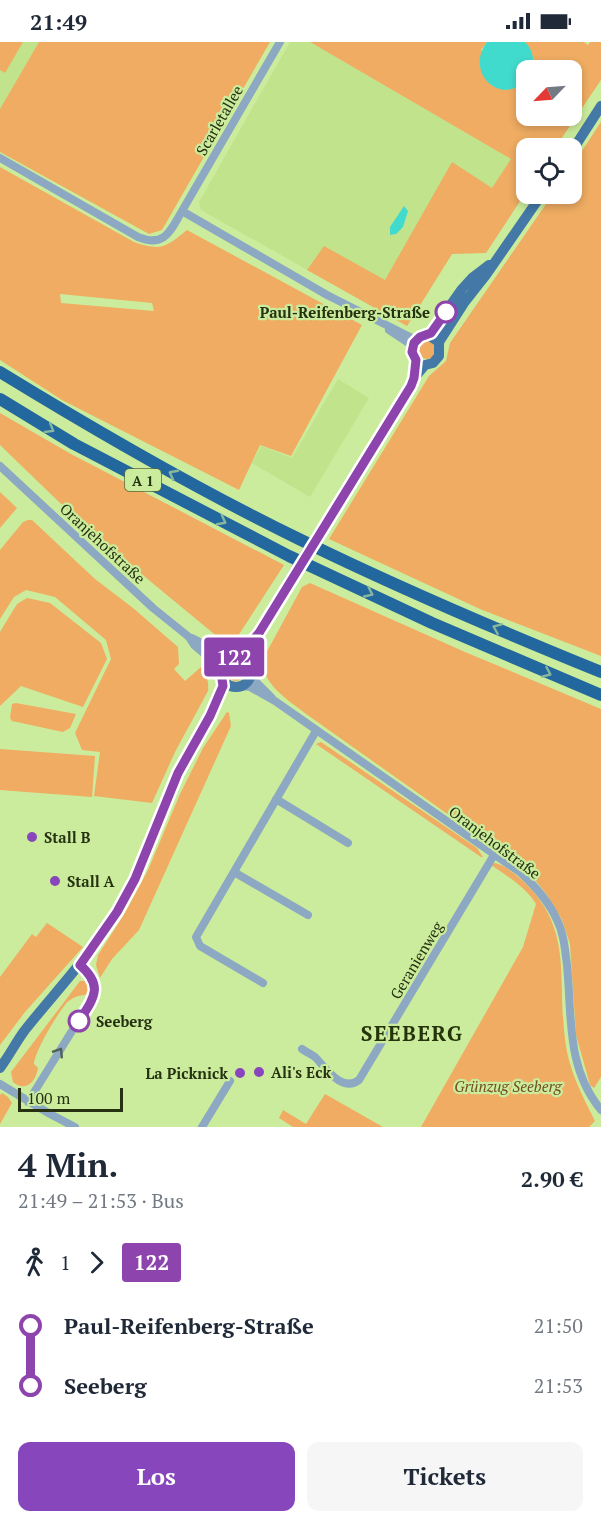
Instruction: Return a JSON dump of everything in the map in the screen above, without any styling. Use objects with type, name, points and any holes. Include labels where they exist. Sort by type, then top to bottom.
[{"type":"highway","name":"A 1","points":[[0,372],[144,458],[300,540],[378,577],[601,672]]},
{"type":"highway","name":"A 1","points":[[0,399],[74,444],[289,556],[432,623],[601,695]]},
{"type":"main road","points":[[581,138],[600,110]]},
{"type":"main road","points":[[499,257],[472,278],[428,335],[415,343],[412,352],[421,362],[433,363],[439,356],[439,342],[464,303],[499,257],[535,204]]},
{"type":"main road","points":[[428,335],[439,342]]},
{"type":"main road","points":[[210,716],[230,690],[243,684],[251,669],[248,662],[259,633],[414,378],[421,362]]},
{"type":"main road","points":[[0,1068],[4,1057],[80,965],[117,912],[135,879],[178,773],[210,716],[223,686],[221,668],[259,633]]},
{"type":"main road","points":[[233,658],[248,662]]},
{"type":"main road","points":[[222,679],[228,685],[243,684]]},
{"type":"street","name":"Scarletallee","points":[[0,158],[145,240],[154,241],[163,238],[182,211],[280,42]]},
{"type":"street","points":[[182,211],[415,343]]},
{"type":"street","name":"Oranjehofstraße","points":[[0,466],[221,668]]},
{"type":"street","name":"Oranjehofstraße","points":[[189,637],[198,640],[222,657],[233,658]]},
{"type":"street","name":"Oranjehofstraße","points":[[243,684],[275,701],[494,855],[531,883],[544,898],[558,922],[565,945],[571,1038],[576,1063],[588,1092],[601,1110]]},
{"type":"street","points":[[263,983],[200,946],[196,937],[316,731]]},
{"type":"street","points":[[276,800],[348,843]]},
{"type":"street","name":"Geranienweg","points":[[302,1049],[342,1082],[352,1084],[359,1080],[494,855]]},
{"type":"street","points":[[234,872],[308,915]]},
{"type":"street","points":[[28,1102],[93,997],[96,986],[93,979],[80,965]]},
{"type":"street","points":[[202,1127],[230,1081]]},
{"type":"street","points":[[0,1084],[75,1127]]},
{"type":"shaded area","points":[[0,42],[39,42],[0,109]]},
{"type":"shaded area","points":[[290,42],[310,42],[511,159],[407,326],[201,210],[199,202]]},
{"type":"shaded area","points":[[338,379],[369,398],[310,497],[252,463],[261,446],[292,458]]},
{"type":"green space","points":[[0,42],[23,42],[5,73],[0,70]]},
{"type":"green space","points":[[39,42],[270,42],[162,230],[149,234],[0,152],[0,109]]},
{"type":"green space","points":[[310,42],[487,42],[481,50],[516,78],[516,126],[570,126],[562,138],[516,138],[516,204],[518,204],[486,253],[452,254],[407,326],[307,270],[324,246],[385,280],[452,162],[492,188],[511,159]]},
{"type":"green space","points":[[525,42],[584,42],[588,45],[590,42],[601,42],[601,80],[582,108],[582,60],[534,60]]},
{"type":"green space","points":[[601,122],[601,656],[480,609],[329,539],[429,376],[446,361],[450,343],[546,204],[582,204],[582,151]]},
{"type":"green space","points":[[0,167],[134,242],[162,246],[187,230],[362,325],[291,456],[260,445],[239,490],[62,400],[0,360]],"holes":[[[60,294],[152,303],[154,311],[61,303]]]},
{"type":"green space","points":[[427,341],[433,344],[436,350],[433,356],[427,359],[421,356],[418,350],[421,344]]},
{"type":"green space","points":[[0,413],[71,454],[284,565],[236,639],[219,638],[87,529],[0,445]]},
{"type":"green space","points":[[0,492],[17,508],[0,528]]},
{"type":"green space","points":[[32,520],[95,579],[178,647],[179,664],[174,669],[185,681],[201,667],[206,676],[208,691],[175,752],[152,803],[94,796],[100,752],[82,750],[75,733],[111,659],[106,640],[55,597],[26,590],[14,597],[0,619],[0,550],[23,522]]},
{"type":"green space","points":[[310,583],[601,709],[601,1077],[594,1088],[590,1085],[576,1035],[570,944],[562,920],[547,895],[528,871],[294,705],[278,691],[266,675],[263,666],[264,657],[302,587]]},
{"type":"green space","points":[[27,598],[50,603],[101,643],[107,659],[83,707],[21,686],[0,706],[0,632],[17,604]]},
{"type":"green space","points":[[232,663],[240,663],[245,668],[243,679],[232,681],[227,676],[227,668]]},
{"type":"green space","points":[[12,704],[76,714],[70,728],[63,732],[12,721],[10,718]]},
{"type":"green space","points":[[227,712],[231,726],[139,930],[112,959],[100,978],[96,965],[98,955],[125,913],[148,870],[180,794],[203,748]]},
{"type":"green space","points":[[321,742],[477,848],[483,857],[316,744]]},
{"type":"green space","points":[[0,749],[95,756],[92,797],[0,790]]},
{"type":"green space","name":"Grünzug Seeberg","points":[[495,863],[522,880],[538,898],[550,917],[560,955],[563,1017],[569,1061],[595,1121],[589,1127],[421,1127],[523,947],[536,904],[522,887],[491,865]]},
{"type":"green space","points":[[47,923],[83,947],[25,1012],[0,1045],[0,977],[32,934],[36,937]]},
{"type":"green space","points":[[80,981],[88,984],[89,992],[69,1001],[52,1025],[35,1058],[34,1064],[38,1068],[33,1081],[26,1086],[13,1082],[11,1072]]},
{"type":"green space","points":[[2,1093],[12,1103],[0,1124],[0,1095]]},
{"type":"green space","points":[[325,1094],[383,1127],[293,1127],[279,1118],[283,1110],[306,1124]]},
{"type":"water","points":[[487,42],[525,42],[531,51],[533,60],[516,60],[516,87],[506,90],[488,83],[480,65],[481,54]]},
{"type":"water","points":[[404,206],[408,211],[403,227],[396,234],[390,235],[390,227]]},
{"type":"bus line","name":"122","points":[[79,1021],[93,997],[96,986],[90,974],[80,965],[117,912],[135,879],[178,773],[210,716],[223,686],[221,668],[223,664],[241,654],[259,633],[411,386],[416,360],[412,352],[414,343],[420,337],[431,333],[446,312]]},
{"type":"place","name":"Paul-Reifenberg-Straße","points":[[446,312]]},
{"type":"place","name":"Stall B","points":[[32,837]]},
{"type":"place","name":"Stall A","points":[[55,881]]},
{"type":"place","name":"Seeberg","points":[[79,1021]]},
{"type":"place","name":"Ali's Eck","points":[[259,1072]]},
{"type":"place","name":"La Picknick","points":[[240,1073]]},
{"type":"district","name":"SEEBERG","points":[[412,1033]]}]
